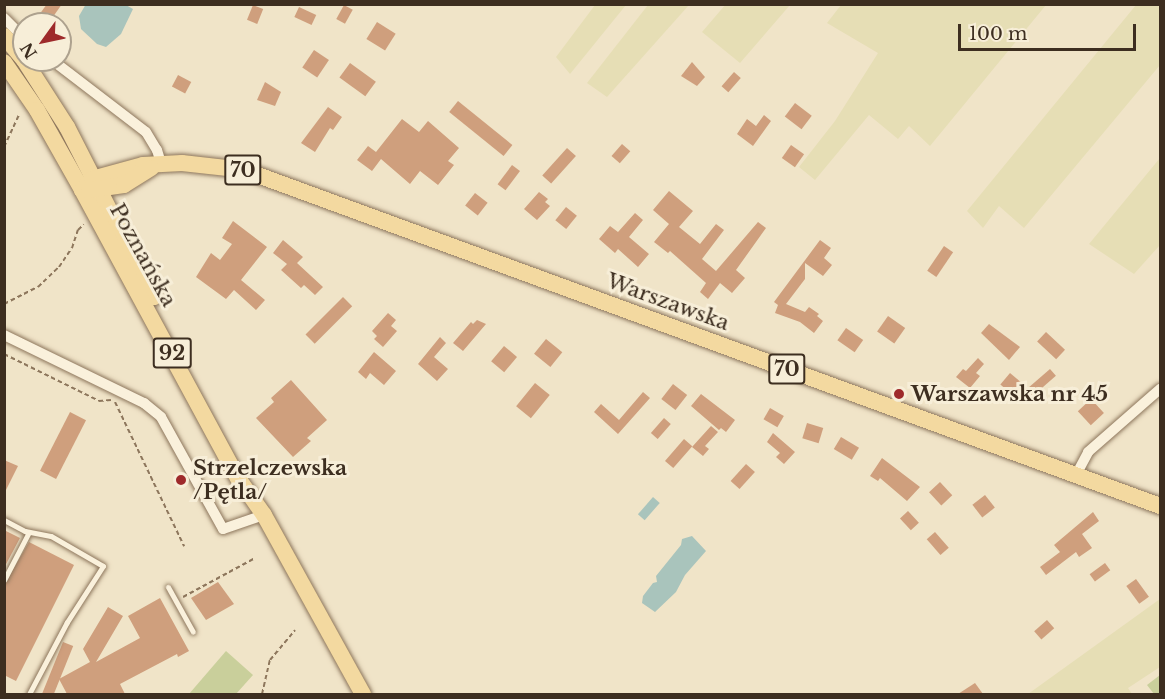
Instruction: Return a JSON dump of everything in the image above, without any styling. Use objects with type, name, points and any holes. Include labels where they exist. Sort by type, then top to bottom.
[{"type":"main road","name":"Poznańska","points":[[4,62],[114,221],[242,463],[264,515],[363,694]]},
{"type":"main road","name":"Poznańska","points":[[32,72],[67,127],[91,186],[96,216],[238,478],[264,515]]},
{"type":"main road","points":[[91,186],[124,185],[158,164]]},
{"type":"main road","name":"Warszawska","points":[[91,186],[143,165],[200,164],[244,170],[1161,506]]},
{"type":"main road","name":"Poznańska","points":[[114,221],[114,201],[124,185]]},
{"type":"street","points":[[68,72],[146,132],[157,150],[158,164]]},
{"type":"street","points":[[4,335],[144,403],[161,417],[223,530],[264,515]]},
{"type":"street","points":[[1076,475],[1088,452],[1161,389]]},
{"type":"lane","points":[[4,520],[28,532],[51,536],[103,566],[67,622],[29,694]]},
{"type":"lane","points":[[4,580],[28,532]]},
{"type":"lane","points":[[168,586],[193,632]]},
{"type":"path","points":[[4,147],[19,115]]},
{"type":"path","points":[[4,304],[38,287],[66,257],[72,248],[78,230],[96,216]]},
{"type":"path","points":[[4,354],[99,400],[114,400],[184,546]]},
{"type":"path","points":[[176,601],[255,558]]},
{"type":"path","points":[[262,694],[270,660],[295,630]]},
{"type":"shaded area","points":[[726,4],[790,5],[740,63],[702,32]]},
{"type":"shaded area","points":[[595,5],[626,5],[570,74],[556,57]]},
{"type":"shaded area","points":[[648,5],[689,5],[607,97],[587,83]]},
{"type":"shaded area","points":[[841,5],[1046,5],[930,146],[909,126],[898,139],[869,115],[815,180],[799,167],[835,121],[878,53],[827,23]]},
{"type":"shaded area","points":[[1136,5],[1160,5],[1160,65],[1024,228],[999,206],[983,228],[967,211]]},
{"type":"shaded area","points":[[1160,158],[1160,245],[1134,274],[1089,244]]},
{"type":"shaded area","points":[[1160,599],[1160,667],[1128,688],[1132,694],[1028,694]]},
{"type":"green space","points":[[226,651],[253,675],[236,694],[189,694]]},
{"type":"green space","points":[[1160,675],[1160,694],[1154,694],[1147,685]]},
{"type":"water","points":[[86,4],[126,5],[133,9],[121,34],[106,47],[97,44],[81,29],[79,16]]},
{"type":"water","points":[[653,497],[660,503],[645,520],[638,514]]},
{"type":"water","points":[[692,536],[706,551],[685,575],[676,592],[655,612],[642,603],[643,596],[653,583],[657,582],[656,576],[681,545],[682,539]]},
{"type":"building","points":[[47,4],[62,4],[56,12],[41,12]]},
{"type":"building","points":[[253,5],[263,9],[257,24],[247,20]]},
{"type":"building","points":[[344,5],[353,10],[345,24],[336,19]]},
{"type":"building","points":[[299,7],[316,15],[312,25],[294,17]]},
{"type":"building","points":[[377,22],[396,34],[385,51],[366,39]]},
{"type":"building","points":[[314,50],[329,60],[317,77],[302,67]]},
{"type":"building","points":[[692,62],[705,77],[697,86],[681,76]]},
{"type":"building","points":[[350,63],[376,82],[365,96],[339,78]]},
{"type":"building","points":[[734,72],[741,78],[728,92],[722,86]]},
{"type":"building","points":[[178,75],[191,82],[185,94],[172,86]]},
{"type":"building","points":[[265,82],[281,92],[275,106],[257,100]]},
{"type":"building","points":[[458,101],[512,145],[504,156],[449,112]]},
{"type":"building","points":[[795,103],[812,116],[802,129],[785,117]]},
{"type":"building","points":[[328,107],[342,117],[333,130],[330,128],[315,152],[301,143]]},
{"type":"building","points":[[764,115],[771,121],[753,146],[737,134],[747,119],[756,126]]},
{"type":"building","points":[[402,119],[419,132],[428,121],[459,148],[448,161],[454,165],[438,185],[420,171],[410,184],[381,159],[372,171],[357,160],[368,146],[376,152]]},
{"type":"building","points":[[622,144],[630,151],[620,163],[612,156]]},
{"type":"building","points":[[791,145],[804,154],[795,167],[782,158]]},
{"type":"building","points":[[567,148],[576,156],[551,184],[542,175]]},
{"type":"building","points":[[512,165],[520,171],[506,190],[498,184]]},
{"type":"building","points":[[669,191],[693,211],[679,227],[700,244],[716,224],[724,230],[702,259],[716,271],[758,222],[766,228],[736,270],[745,278],[732,293],[720,283],[708,299],[700,292],[706,283],[670,251],[668,253],[654,242],[669,224],[653,210]]},
{"type":"building","points":[[539,192],[548,199],[545,202],[550,206],[537,220],[524,209]]},
{"type":"building","points":[[475,193],[488,203],[478,215],[465,206]]},
{"type":"building","points":[[566,207],[577,216],[566,229],[555,220]]},
{"type":"building","points":[[635,213],[643,220],[629,237],[649,254],[638,267],[618,249],[615,253],[599,239],[610,226],[618,232]]},
{"type":"building","points":[[233,221],[267,247],[241,280],[265,300],[256,310],[234,290],[226,299],[196,277],[211,253],[220,260],[232,244],[222,238]]},
{"type":"building","points":[[283,240],[303,257],[297,263],[323,287],[315,295],[304,285],[301,288],[281,270],[287,264],[273,253]]},
{"type":"building","points":[[820,240],[831,248],[824,258],[832,265],[823,276],[805,263],[805,279],[786,304],[805,312],[809,307],[819,314],[817,316],[823,321],[814,333],[800,322],[775,313],[778,305],[774,302]]},
{"type":"building","points":[[944,246],[953,252],[936,277],[927,271]]},
{"type":"building","points":[[343,297],[352,306],[315,344],[306,334]]},
{"type":"building","points":[[388,313],[396,320],[391,326],[397,331],[383,347],[374,339],[377,336],[372,331]]},
{"type":"building","points":[[888,316],[905,328],[894,344],[877,332]]},
{"type":"building","points":[[477,320],[486,324],[463,351],[453,343],[471,322],[473,324]]},
{"type":"building","points":[[989,324],[1020,347],[1009,360],[981,333]]},
{"type":"building","points":[[846,328],[863,340],[855,352],[837,340]]},
{"type":"building","points":[[1046,332],[1065,350],[1056,359],[1037,342]]},
{"type":"building","points":[[440,337],[446,343],[434,357],[448,369],[437,381],[418,364]]},
{"type":"building","points":[[546,339],[562,352],[550,367],[534,354]]},
{"type":"building","points":[[504,346],[517,357],[504,372],[491,361]]},
{"type":"building","points":[[374,352],[396,371],[384,385],[370,373],[366,379],[358,372]]},
{"type":"building","points":[[978,358],[984,364],[976,373],[980,376],[970,388],[956,377],[963,369],[966,371]]},
{"type":"building","points":[[1050,369],[1056,376],[1029,399],[1023,393]]},
{"type":"building","points":[[1010,373],[1023,384],[1013,395],[1000,384]]},
{"type":"building","points":[[291,380],[327,420],[307,438],[311,441],[293,457],[256,418],[274,402],[271,398]]},
{"type":"building","points":[[535,383],[550,395],[531,418],[516,406]]},
{"type":"building","points":[[673,384],[687,395],[675,410],[661,399]]},
{"type":"building","points":[[643,392],[650,398],[618,434],[594,412],[601,404],[619,420]]},
{"type":"building","points":[[701,394],[735,420],[726,432],[721,428],[719,430],[691,406]]},
{"type":"building","points":[[1091,399],[1104,413],[1091,425],[1078,411]]},
{"type":"building","points":[[770,408],[784,416],[777,427],[764,419]]},
{"type":"building","points":[[70,412],[86,420],[56,479],[40,471]]},
{"type":"building","points":[[664,418],[671,424],[658,439],[651,433]]},
{"type":"building","points":[[807,423],[823,428],[819,443],[802,438]]},
{"type":"building","points":[[711,426],[718,432],[705,446],[709,449],[703,456],[692,447]]},
{"type":"building","points":[[773,433],[795,452],[784,464],[776,457],[780,453],[767,442]]},
{"type":"building","points":[[841,437],[859,448],[852,460],[834,449]]},
{"type":"building","points":[[684,439],[692,446],[673,468],[665,461]]},
{"type":"building","points":[[882,458],[920,487],[907,501],[880,478],[878,481],[870,476]]},
{"type":"building","points":[[4,460],[18,466],[4,494]]},
{"type":"building","points":[[746,464],[755,472],[740,489],[731,481]]},
{"type":"building","points":[[940,482],[952,495],[941,505],[929,492]]},
{"type":"building","points":[[985,495],[995,508],[982,517],[972,505]]},
{"type":"building","points":[[908,511],[919,523],[911,530],[900,519]]},
{"type":"building","points":[[1093,512],[1099,521],[1082,534],[1092,548],[1079,557],[1076,552],[1046,575],[1040,567],[1060,552],[1054,545]]},
{"type":"building","points":[[4,530],[20,538],[4,568]]},
{"type":"building","points":[[935,532],[949,548],[940,555],[927,539]]},
{"type":"building","points":[[29,542],[74,565],[16,681],[4,675],[4,585]]},
{"type":"building","points":[[1105,563],[1110,570],[1095,581],[1090,574]]},
{"type":"building","points":[[1136,579],[1149,597],[1139,604],[1126,586]]},
{"type":"building","points":[[218,582],[234,604],[206,620],[191,598]]},
{"type":"building","points":[[160,598],[189,651],[178,657],[177,654],[120,684],[125,694],[67,694],[59,679],[90,662],[83,649],[108,607],[123,616],[96,662],[140,638],[128,616]]},
{"type":"building","points":[[1047,620],[1054,628],[1041,639],[1034,631]]},
{"type":"building","points":[[63,642],[73,646],[54,694],[42,694]]},
{"type":"building","points":[[975,683],[983,694],[958,694]]},
{"type":"place","name":"Warszawska nr 45","points":[[899,394]]},
{"type":"place","name":"Strzelczewska /Pętla/","points":[[181,480]]}]
